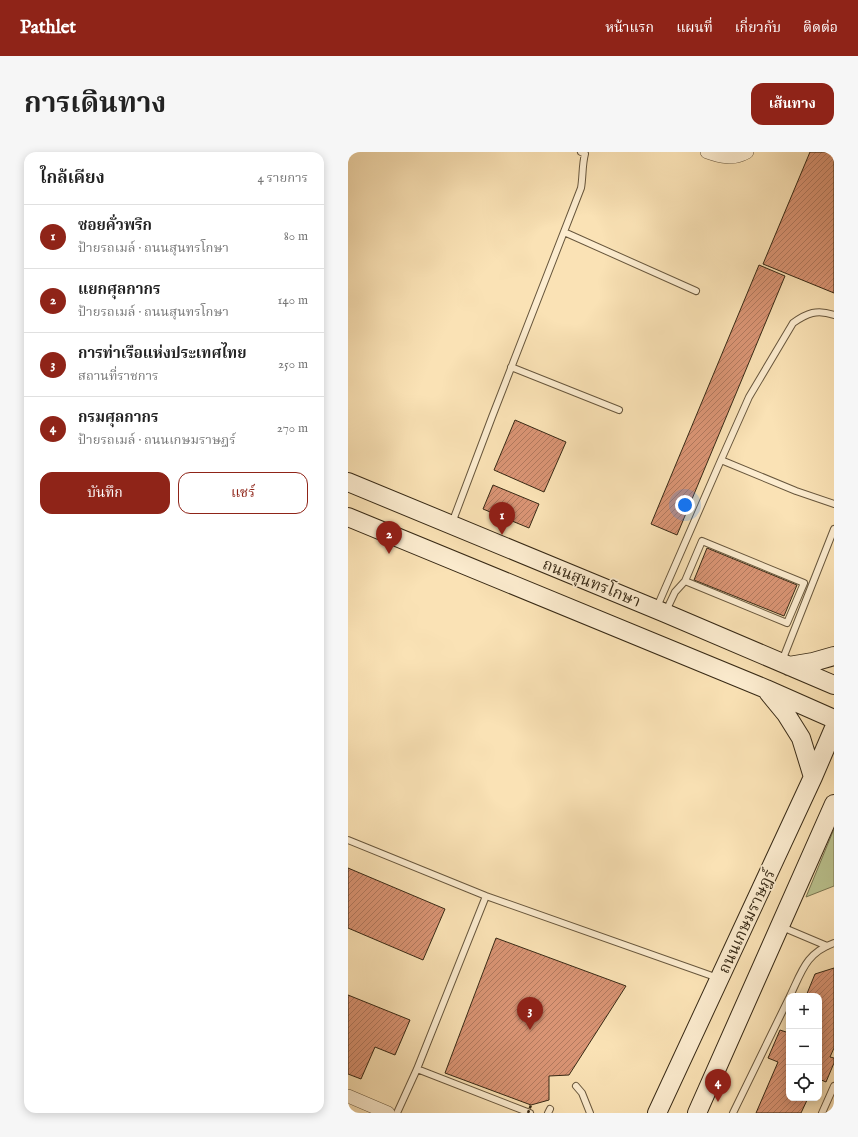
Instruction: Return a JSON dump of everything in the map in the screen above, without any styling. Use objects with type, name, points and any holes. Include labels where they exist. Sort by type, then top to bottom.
[{"type":"main road","name":"ถนนสุนทรโกษา","points":[[348,482],[661,611],[834,685]]},
{"type":"main road","name":"ถนนสุนทรโกษา","points":[[348,517],[766,689],[834,719]]},
{"type":"main road","points":[[785,664],[813,662],[834,656]]},
{"type":"main road","points":[[766,689],[786,714],[801,738],[813,777]]},
{"type":"main road","name":"ถนนเกษมราษฎร์","points":[[657,1113],[813,777],[834,728]]},
{"type":"main road","name":"ถนนเกษมราษฎร์","points":[[697,1113],[834,804]]},
{"type":"street","points":[[707,152],[720,157],[731,158],[747,152]]},
{"type":"street","points":[[348,1096],[388,1113]]},
{"type":"lane","points":[[452,524],[581,188],[583,175],[582,165],[585,154],[580,152]]},
{"type":"lane","points":[[564,232],[696,291]]},
{"type":"lane","points":[[661,611],[721,460],[749,397],[793,323],[804,315],[816,312],[834,315]]},
{"type":"lane","points":[[511,367],[619,410]]},
{"type":"lane","points":[[721,460],[796,491],[834,504]]},
{"type":"lane","points":[[785,664],[834,529]]},
{"type":"lane","points":[[661,611],[685,581],[702,541],[804,583],[787,623],[685,581]]},
{"type":"lane","points":[[348,840],[486,896],[719,979]]},
{"type":"lane","points":[[397,1113],[417,1069],[486,896]]},
{"type":"lane","points":[[780,926],[827,946]]},
{"type":"lane","points":[[791,993],[806,963],[814,953],[834,943]]},
{"type":"lane","points":[[733,1113],[786,1003]]},
{"type":"lane","points":[[417,1069],[529,1113]]},
{"type":"lane","points":[[576,1086],[582,1093],[590,1113]]},
{"type":"lane","points":[[822,1113],[834,1086]]},
{"type":"path","points":[[529,1113],[531,1105]]},
{"type":"green space","points":[[834,829],[834,886],[806,897]]},
{"type":"building","points":[[810,152],[834,152],[834,293],[763,264]]},
{"type":"building","points":[[759,265],[785,276],[677,535],[651,524]]},
{"type":"building","points":[[515,420],[566,442],[544,492],[494,470]]},
{"type":"building","points":[[493,485],[539,504],[529,528],[483,509]]},
{"type":"building","points":[[707,548],[797,585],[784,616],[694,580]]},
{"type":"building","points":[[348,868],[445,909],[423,960],[348,928]]},
{"type":"building","points":[[496,938],[626,986],[569,1075],[549,1076],[549,1100],[531,1105],[445,1073]]},
{"type":"building","points":[[834,968],[834,1048],[830,1057],[834,1058],[834,1063],[826,1082],[822,1080],[822,993],[807,993],[815,974]]},
{"type":"building","points":[[348,995],[410,1020],[395,1055],[375,1047],[361,1079],[348,1074]]},
{"type":"building","points":[[780,1030],[786,1032],[786,1101],[807,1101],[801,1113],[756,1113],[778,1062],[768,1058]]},
{"type":"place","name":"ซอยคั่วพริก","points":[[502,535]]},
{"type":"place","name":"แยกศุลกากร","points":[[389,554]]},
{"type":"place","name":"การท่าเรือแห่งประเทศไทย","points":[[530,1030]]},
{"type":"place","name":"กรมศุลกากร","points":[[718,1102]]}]
